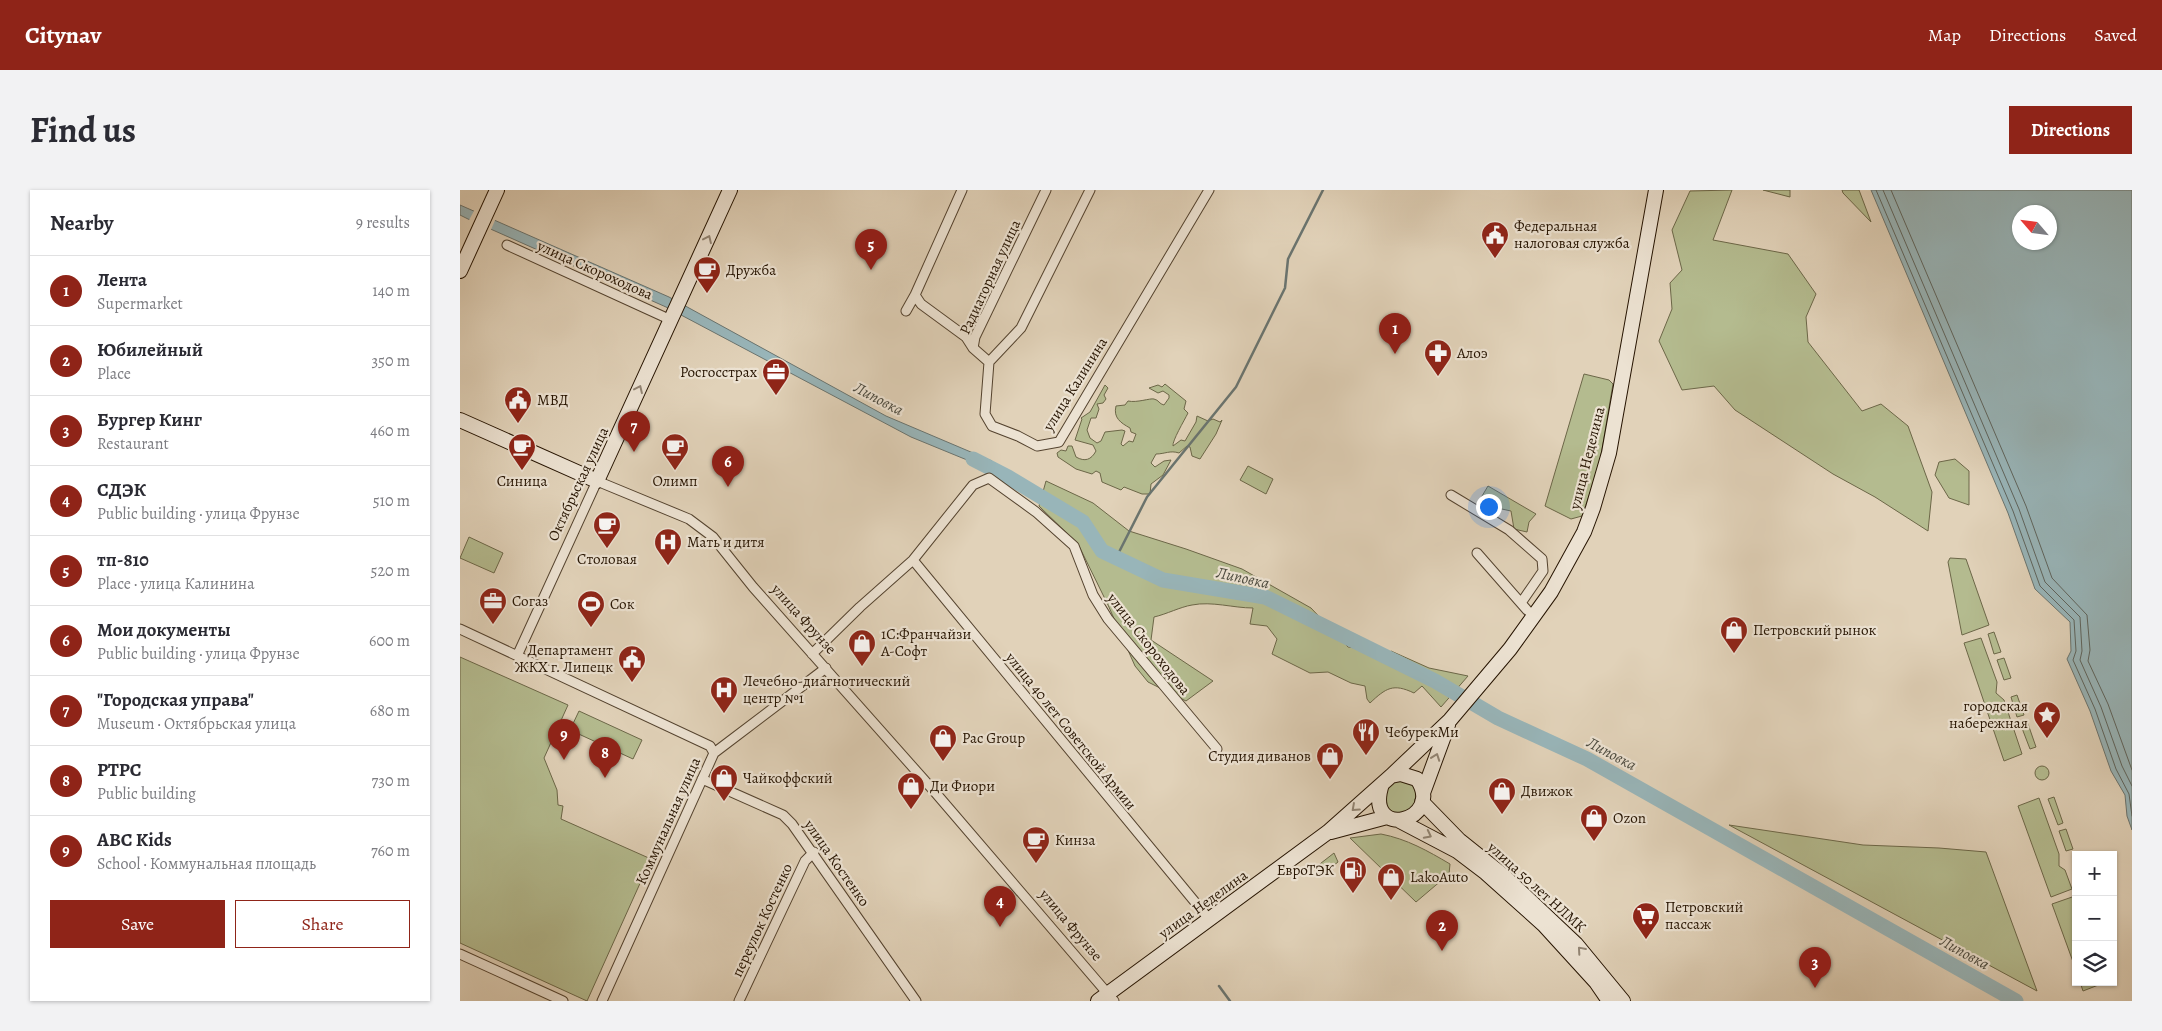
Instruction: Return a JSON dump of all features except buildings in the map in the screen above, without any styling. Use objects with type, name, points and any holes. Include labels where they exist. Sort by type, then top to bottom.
[{"type":"main road","points":[[460,271],[497,190]]},
{"type":"main road","name":"Октябрьская улица","points":[[597,481],[730,190]]},
{"type":"main road","name":"улица Неделина","points":[[1106,999],[1209,919],[1328,832],[1387,780],[1449,721],[1535,616],[1552,592],[1577,546],[1597,495],[1609,453],[1656,190]]},
{"type":"main road","name":"улица Фрунзе","points":[[460,420],[597,481]]},
{"type":"main road","points":[[1328,832],[1393,819],[1408,818],[1417,812],[1449,721]]},
{"type":"main road","points":[[1393,819],[1379,806],[1378,800],[1387,780],[1401,774],[1409,775],[1417,779],[1423,797]]},
{"type":"main road","name":"улица 50 лет НЛМК","points":[[1423,797],[1459,840],[1504,876],[1576,944],[1623,1001]]},
{"type":"main road","name":"улица 50 лет НЛМК","points":[[1393,819],[1457,851],[1486,873],[1544,925],[1596,982],[1609,1001]]},
{"type":"street","points":[[906,311],[962,190]]},
{"type":"street","name":"Радиаторная улица","points":[[973,348],[975,337],[1046,190]]},
{"type":"street","points":[[915,295],[921,304],[966,336],[973,348],[989,362],[1021,328],[1090,190]]},
{"type":"street","name":"улица Калинина","points":[[989,362],[985,414],[992,426],[1037,446],[1059,442],[1209,190]]},
{"type":"street","name":"улица Скороходова","points":[[507,245],[672,318]]},
{"type":"street","name":"улица Скороходова","points":[[913,560],[973,485],[989,478],[1036,512],[1074,546],[1094,595],[1108,619],[1217,750]]},
{"type":"street","name":"улица Фрунзе","points":[[597,481],[689,519],[713,537],[812,654],[1021,890],[1106,999]]},
{"type":"street","name":"Октябрьская улица","points":[[517,656],[597,481]]},
{"type":"street","points":[[1451,496],[1509,530],[1542,559],[1542,572],[1521,603]]},
{"type":"street","points":[[1477,554],[1535,616]]},
{"type":"street","points":[[812,654],[913,560]]},
{"type":"street","name":"улица 40 лет Советской Армии","points":[[913,560],[1209,919]]},
{"type":"street","points":[[460,629],[710,746],[714,752]]},
{"type":"street","name":"Коммунальная улица","points":[[602,1001],[714,752],[826,668]]},
{"type":"street","name":"улица Костенко","points":[[702,779],[783,815],[792,824],[814,852],[916,1001]]},
{"type":"street","name":"переулок Костенко","points":[[739,1001],[805,861],[814,852]]},
{"type":"street","points":[[460,954],[563,1001]]},
{"type":"green space","points":[[1732,190],[1713,240],[1788,254],[1816,294],[1806,317],[1808,342],[1862,411],[1881,404],[1908,426],[1932,492],[1928,531],[1875,497],[1833,474],[1735,410],[1714,386],[1682,390],[1659,341],[1672,309],[1670,283],[1682,270],[1672,230],[1690,191]]},
{"type":"green space","points":[[1763,190],[1790,190],[1790,197]]},
{"type":"green space","points":[[1842,190],[1859,190],[1871,222],[1843,193]]},
{"type":"green space","points":[[1584,374],[1609,380],[1613,384],[1599,467],[1582,516],[1571,519],[1545,506]]},
{"type":"green space","points":[[1165,384],[1186,401],[1184,409],[1188,413],[1176,435],[1173,446],[1181,440],[1185,441],[1196,422],[1197,416],[1208,421],[1213,419],[1220,422],[1222,420],[1216,434],[1200,459],[1192,456],[1190,447],[1187,446],[1179,453],[1156,454],[1151,463],[1155,467],[1164,461],[1171,460],[1163,475],[1151,484],[1150,494],[1142,494],[1124,487],[1121,490],[1102,482],[1100,473],[1096,471],[1092,474],[1076,469],[1058,457],[1057,453],[1061,450],[1066,451],[1068,446],[1072,446],[1076,457],[1079,459],[1088,459],[1096,451],[1093,445],[1075,440],[1081,418],[1090,412],[1105,385],[1108,388],[1104,395],[1106,399],[1103,403],[1097,404],[1099,409],[1096,418],[1091,418],[1087,430],[1090,438],[1097,443],[1101,441],[1105,432],[1125,431],[1121,444],[1123,446],[1129,441],[1133,442],[1136,434],[1118,420],[1115,410],[1116,406],[1125,405],[1128,401],[1152,399],[1164,405],[1169,395],[1163,391],[1158,393],[1149,388],[1158,385],[1162,387]]},
{"type":"green space","points":[[1955,459],[1969,471],[1969,505],[1949,498],[1935,475],[1939,462]]},
{"type":"green space","points":[[1248,466],[1273,479],[1266,494],[1240,480]]},
{"type":"green space","points":[[1046,481],[1093,503],[1129,531],[1242,569],[1311,608],[1348,647],[1356,648],[1381,660],[1391,651],[1429,668],[1468,676],[1441,707],[1422,686],[1414,693],[1401,688],[1390,689],[1370,703],[1367,699],[1365,686],[1351,683],[1328,672],[1310,673],[1272,654],[1277,639],[1267,626],[1250,624],[1253,608],[1200,604],[1187,606],[1154,617],[1151,640],[1213,681],[1186,701],[1148,682],[1135,666],[1078,544],[1039,506]]},
{"type":"green space","points":[[1488,486],[1536,514],[1529,522],[1527,532],[1514,529],[1511,511],[1488,506],[1479,501]]},
{"type":"green space","points":[[469,537],[503,553],[494,573],[460,558]]},
{"type":"green space","points":[[1950,558],[1966,559],[1989,625],[1962,635],[1948,562]]},
{"type":"green space","points":[[1994,632],[2001,652],[1994,654],[1988,634]]},
{"type":"green space","points":[[1981,638],[1997,682],[1996,693],[2004,700],[2022,754],[2004,761],[1964,643]]},
{"type":"green space","points":[[460,657],[568,705],[544,758],[557,790],[558,805],[563,806],[561,819],[651,859],[587,1001],[460,943]]},
{"type":"green space","points":[[2004,658],[2011,678],[2004,680],[1997,660]]},
{"type":"green space","points":[[2017,695],[2024,715],[2017,717],[2011,697]]},
{"type":"green space","points":[[579,711],[642,740],[633,759],[570,730]]},
{"type":"green space","points":[[2027,721],[2036,747],[2030,749],[2020,723]]},
{"type":"green space","points":[[2039,766],[2045,766],[2049,773],[2045,780],[2039,780],[2035,776],[2035,770]]},
{"type":"green space","points":[[1397,778],[1417,786],[1414,809],[1396,814],[1386,807],[1384,789]]},
{"type":"green space","points":[[2054,797],[2063,823],[2058,825],[2048,799]]},
{"type":"green space","points":[[2039,798],[2059,854],[2059,866],[2065,870],[2072,889],[2051,897],[2018,806]]},
{"type":"green space","points":[[1729,825],[1863,845],[1986,852],[2037,991]]},
{"type":"green space","points":[[2066,829],[2073,849],[2066,851],[2059,831]]},
{"type":"green space","points":[[1381,834],[1408,842],[1450,864],[1449,874],[1416,902],[1350,838]]},
{"type":"green space","points":[[1334,853],[1338,862],[1324,873],[1316,867]]},
{"type":"green space","points":[[2072,897],[2072,959],[2052,904]]},
{"type":"green space","points":[[2081,986],[2096,986],[2083,991]]},
{"type":"water","points":[[1871,190],[2132,190],[2132,830],[2127,816],[2125,795],[2111,771],[2090,711],[2067,659],[2071,651],[2070,622],[2035,589],[2008,513]]},
{"type":"water","points":[[460,205],[669,297],[886,416],[992,461],[989,469],[911,437],[666,307],[468,219],[460,215]]},
{"type":"pier","points":[[475,209],[496,218],[490,232],[468,222]]},
{"type":"waterway","points":[[1116,558],[1147,497],[1236,387],[1285,288],[1288,259],[1323,190]]},
{"type":"waterway","name":"Липовка","points":[[973,459],[1008,477],[1083,522],[1102,551],[1163,580],[1265,597],[1435,681],[1498,718],[1587,759],[2016,1001]]},
{"type":"waterway","points":[[1219,986],[1230,1001]]},
{"type":"place","name":"Федеральная налоговая служба","points":[[1495,259]]},
{"type":"place","name":"тп-810","points":[[871,270]]},
{"type":"place","name":"Дружба","points":[[707,294]]},
{"type":"place","name":"Лента","points":[[1395,354]]},
{"type":"place","name":"Алоэ","points":[[1438,377]]},
{"type":"place","name":"Росгосстрах","points":[[776,396]]},
{"type":"place","name":"МВД","points":[[518,424]]},
{"type":"place","name":"\"Городская управа\"","points":[[634,452]]},
{"type":"place","name":"Синица","points":[[522,471]]},
{"type":"place","name":"Олимп","points":[[675,471]]},
{"type":"place","name":"Мои документы","points":[[728,487]]},
{"type":"place","name":"Столовая","points":[[607,549]]},
{"type":"place","name":"Мать и дитя","points":[[668,566]]},
{"type":"place","name":"Согаз","points":[[493,625]]},
{"type":"place","name":"Сок","points":[[591,628]]},
{"type":"place","name":"Петровский рынок","points":[[1734,654]]},
{"type":"place","name":"1С:Франчайзи А-Софт","points":[[862,667]]},
{"type":"place","name":"Департамент ЖКХ г. Липецк","points":[[632,683]]},
{"type":"place","name":"Лечебно-диагнотический центр №1","points":[[724,714]]},
{"type":"place","name":"городская набережная","points":[[2047,739]]},
{"type":"place","name":"ЧебурекМи","points":[[1366,756]]},
{"type":"place","name":"ABC Kids","points":[[564,760]]},
{"type":"place","name":"Pac Group","points":[[943,762]]},
{"type":"place","name":"РТРС","points":[[605,778]]},
{"type":"place","name":"Студия диванов","points":[[1330,780]]},
{"type":"place","name":"Чайкоффский","points":[[724,802]]},
{"type":"place","name":"Ди Фиори","points":[[911,810]]},
{"type":"place","name":"Движок","points":[[1502,815]]},
{"type":"place","name":"Ozon","points":[[1594,842]]},
{"type":"place","name":"Кинза","points":[[1036,864]]},
{"type":"place","name":"ЕвроТЭК","points":[[1353,894]]},
{"type":"place","name":"LakoAuto","points":[[1391,901]]},
{"type":"place","name":"СДЭК","points":[[1000,927]]},
{"type":"place","name":"Петровский пассаж","points":[[1646,940]]},
{"type":"place","name":"Юбилейный","points":[[1442,951]]},
{"type":"place","name":"Бургер Кинг","points":[[1815,988]]}]
